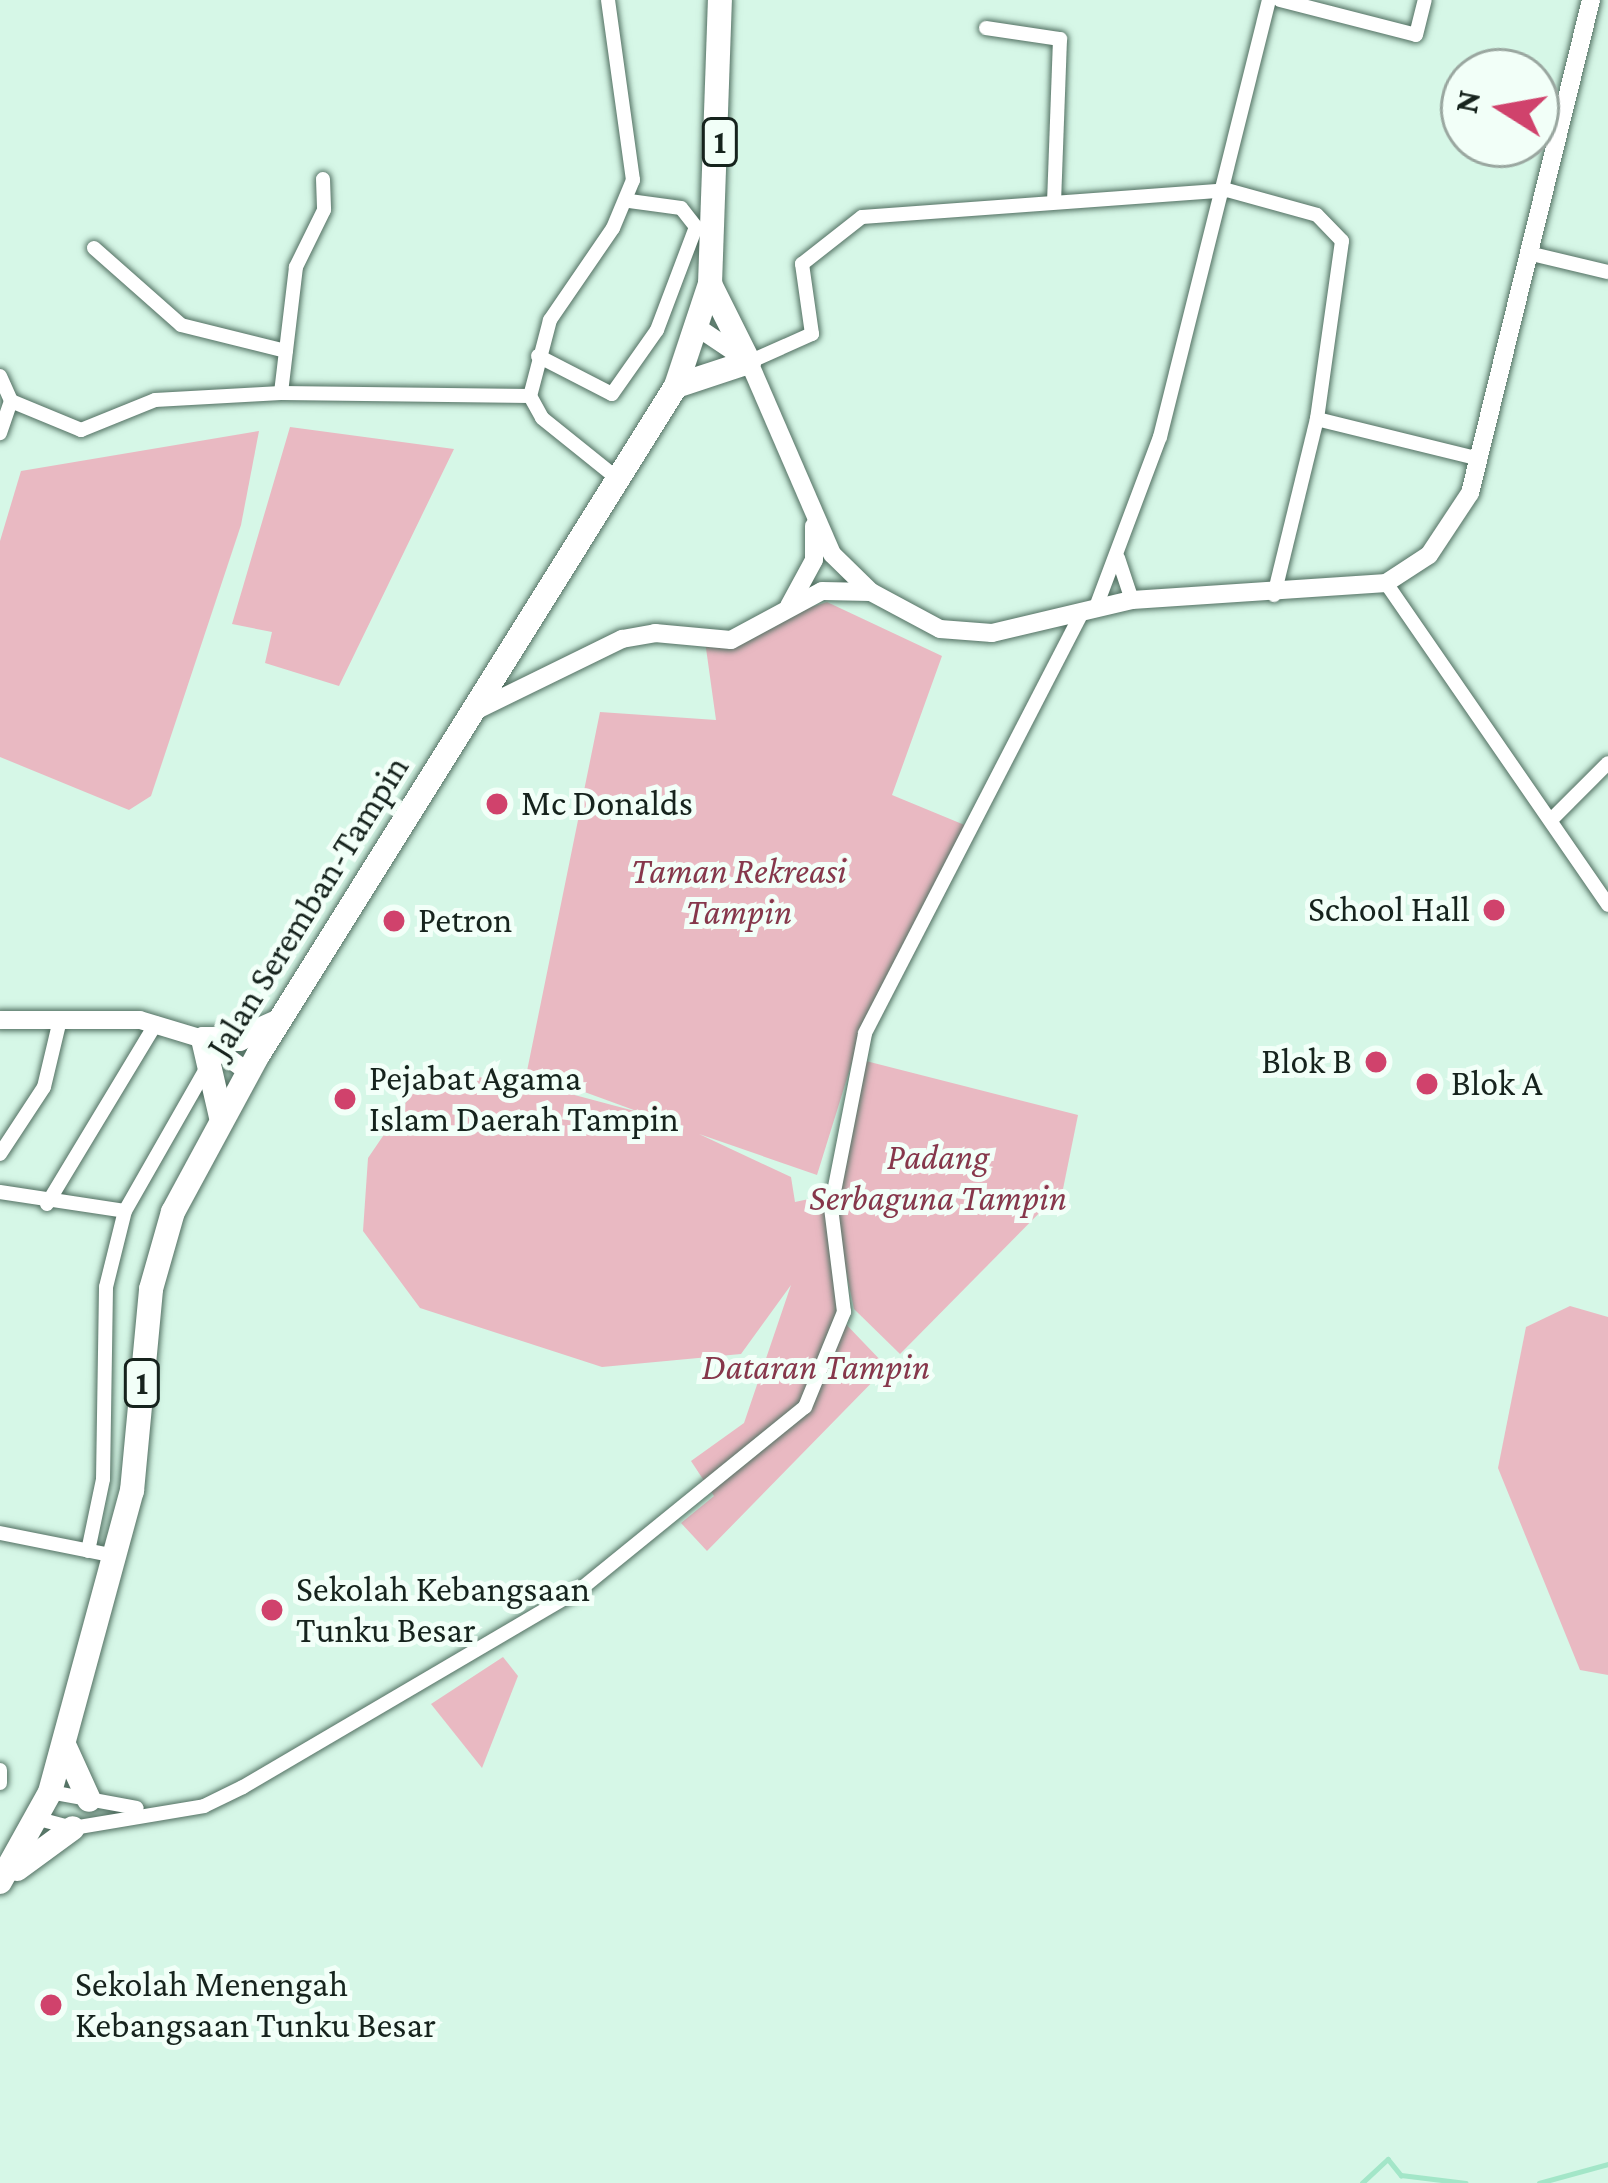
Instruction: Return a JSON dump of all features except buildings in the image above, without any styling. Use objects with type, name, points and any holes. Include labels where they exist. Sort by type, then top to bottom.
[{"type":"highway","name":"Jalan Seremban-Tampin","points":[[0,1882],[39,1820],[50,1792],[132,1491],[160,1249],[221,1118],[251,1067],[676,386],[710,284],[720,0]]},
{"type":"highway","points":[[676,386],[749,362],[710,284]]},
{"type":"highway","points":[[221,1118],[213,1048],[279,1021]]},
{"type":"highway","points":[[65,1747],[89,1800]]},
{"type":"highway","points":[[0,1882],[73,1828]]},
{"type":"street","points":[[608,0],[623,75],[629,201],[550,320],[530,396],[542,418],[619,479]]},
{"type":"street","points":[[39,1820],[73,1828],[148,1810],[204,1806],[243,1787],[582,1588],[805,1407],[844,1312],[832,1194],[866,1033],[1117,553],[1160,437],[1227,190],[1269,0]]},
{"type":"street","points":[[1280,0],[1416,35],[1425,0]]},
{"type":"street","points":[[818,562],[848,572],[908,616],[968,634],[1132,600],[1274,595],[1386,583],[1445,537],[1480,459],[1591,0]]},
{"type":"street","points":[[986,28],[1060,39],[1054,202]]},
{"type":"street","points":[[281,394],[286,351],[295,327],[299,257],[324,210],[322,179]]},
{"type":"street","points":[[749,362],[812,334],[802,264],[862,218],[1227,190],[1317,215],[1342,241],[1317,418],[1274,595]]},
{"type":"street","points":[[538,356],[600,391],[621,392],[665,315],[696,227],[681,208],[629,201]]},
{"type":"street","points":[[94,248],[181,325],[286,351]]},
{"type":"street","points":[[1528,253],[1608,272]]},
{"type":"street","points":[[665,315],[698,327],[749,362],[814,523],[818,562],[829,590]]},
{"type":"street","points":[[0,376],[11,401],[0,433]]},
{"type":"street","points":[[11,401],[81,430],[155,400],[281,394],[530,396]]},
{"type":"street","points":[[1317,418],[1480,459]]},
{"type":"street","points":[[1117,553],[1132,600]]},
{"type":"street","points":[[787,610],[818,562]]},
{"type":"street","points":[[472,713],[622,638],[655,633],[731,640],[829,590],[848,572]]},
{"type":"street","points":[[1386,583],[1608,905]]},
{"type":"street","points":[[829,590],[871,592]]},
{"type":"street","points":[[1552,819],[1608,763]]},
{"type":"street","points":[[0,1020],[156,1023],[251,1067]]},
{"type":"street","points":[[0,1154],[44,1087],[60,1020]]},
{"type":"street","points":[[47,1204],[156,1023]]},
{"type":"street","points":[[88,1550],[103,1479],[106,1287],[125,1211],[213,1048]]},
{"type":"street","points":[[0,1192],[47,1204],[125,1211]]},
{"type":"street","points":[[0,1533],[115,1556]]},
{"type":"street","points":[[0,1770],[0,1783]]},
{"type":"street","points":[[50,1792],[148,1810]]},
{"type":"green space","points":[[290,427],[454,449],[339,686],[265,663],[272,632],[232,624]]},
{"type":"green space","points":[[259,431],[241,525],[151,796],[129,810],[0,757],[0,541],[21,471]]},
{"type":"green space","points":[[827,602],[942,656],[892,795],[967,826],[858,1043],[817,1175],[699,1134],[791,1177],[795,1202],[832,1194],[840,1318],[887,1367],[707,1551],[681,1523],[714,1496],[691,1461],[744,1423],[791,1285],[741,1354],[602,1367],[420,1308],[363,1231],[368,1158],[413,1092],[496,1074],[642,1113],[527,1071],[600,712],[716,720],[705,641]]},
{"type":"green space","name":"Padang Serbaguna Tampin","points":[[862,1060],[1078,1115],[1063,1189],[900,1354],[854,1309],[840,1243],[836,1197]]},
{"type":"green space","points":[[1570,1306],[1608,1317],[1608,1675],[1580,1670],[1498,1468],[1526,1327]]},
{"type":"green space","points":[[503,1657],[518,1676],[482,1768],[431,1704]]},
{"type":"waterway","points":[[1362,2183],[1388,2159],[1401,2175],[1466,2183]]},
{"type":"waterway","points":[[1539,2183],[1608,2164]]},
{"type":"place","name":"Mc Donalds","points":[[497,804]]},
{"type":"place","name":"School Hall","points":[[1494,910]]},
{"type":"place","name":"Petron","points":[[394,921]]},
{"type":"place","name":"Blok B","points":[[1376,1062]]},
{"type":"place","name":"Blok A","points":[[1427,1084]]},
{"type":"place","name":"Pejabat Agama Islam Daerah Tampin","points":[[345,1099]]},
{"type":"place","name":"Sekolah Kebangsaan Tunku Besar","points":[[272,1610]]},
{"type":"place","name":"Sekolah Menengah Kebangsaan Tunku Besar","points":[[51,2005]]},
{"type":"park label","name":"Taman Rekreasi Tampin","points":[[739,892]]},
{"type":"park label","name":"Dataran Tampin","points":[[816,1368]]}]
